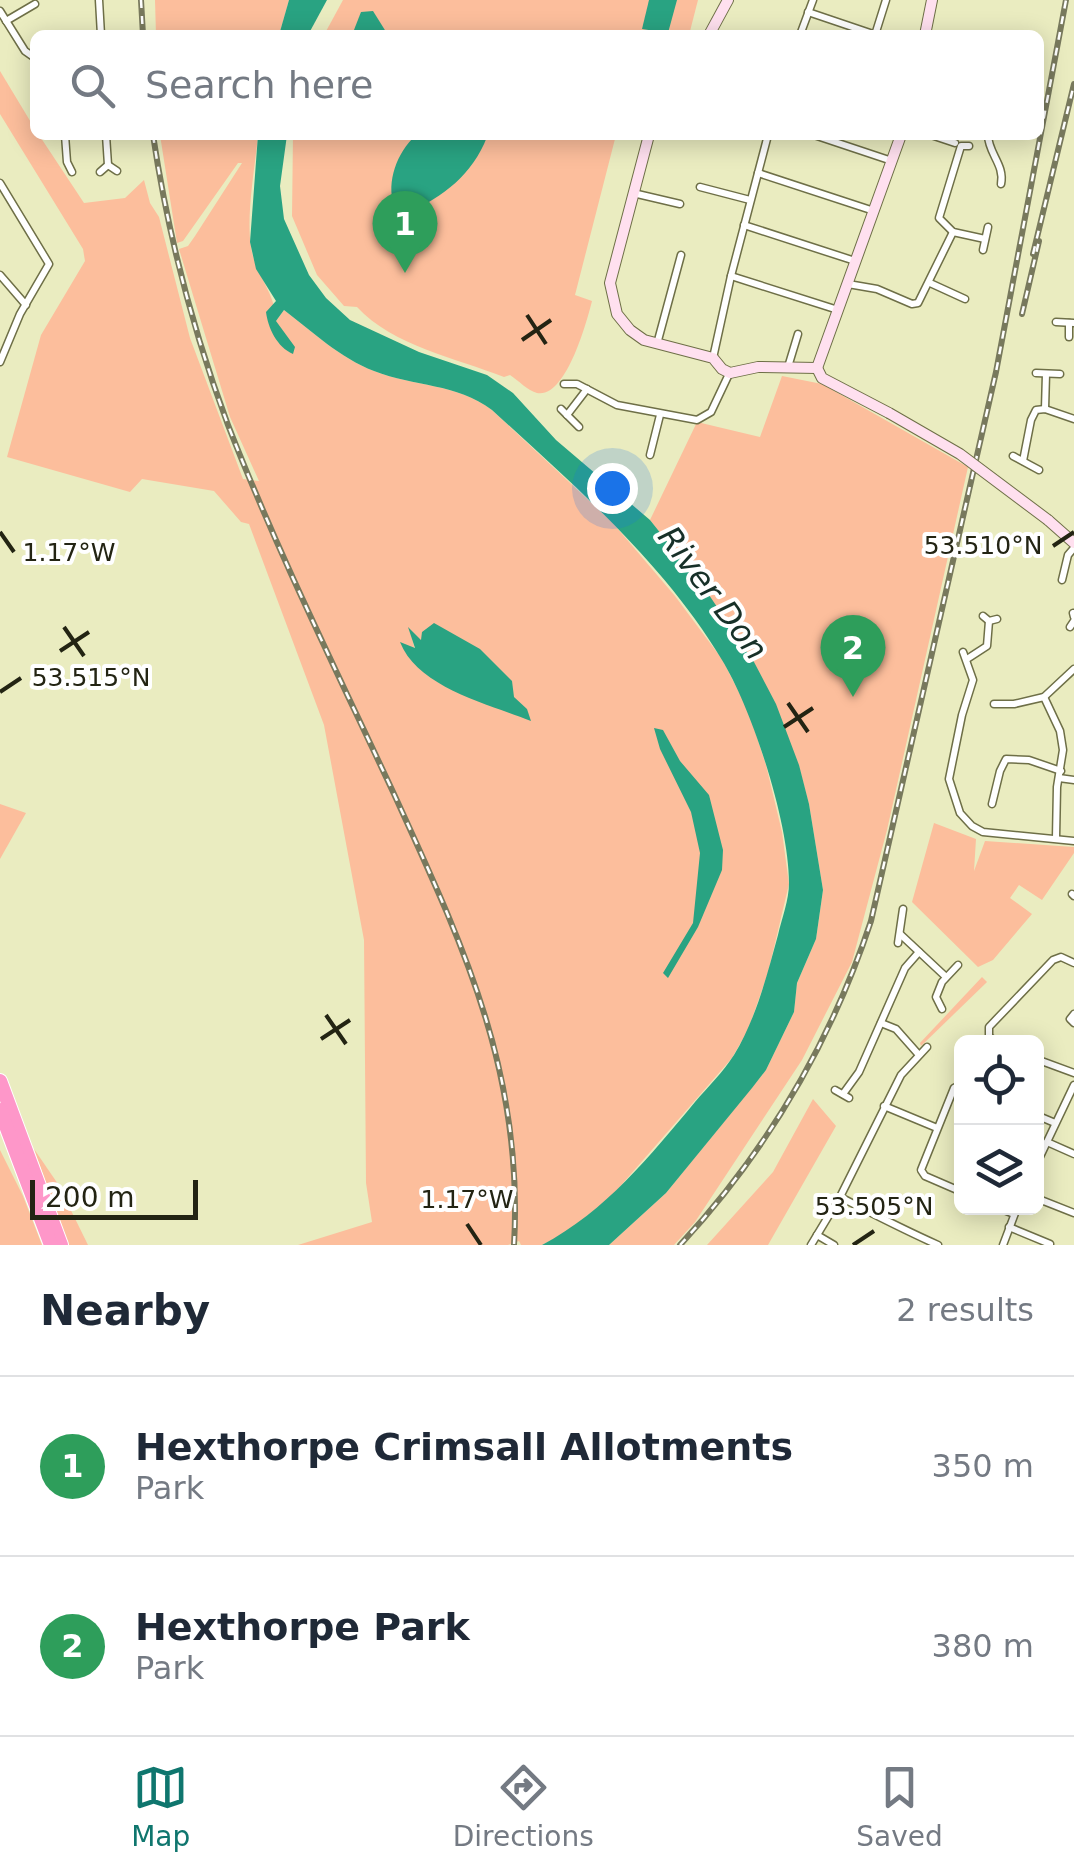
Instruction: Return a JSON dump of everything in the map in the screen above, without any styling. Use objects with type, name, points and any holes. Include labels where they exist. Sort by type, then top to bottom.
[{"type":"highway","points":[[0,1081],[61,1245]]},
{"type":"highway","points":[[0,1110],[50,1245]]},
{"type":"street","points":[[99,0],[101,30]]},
{"type":"street","points":[[712,30],[728,0]]},
{"type":"street","points":[[802,30],[813,0]]},
{"type":"street","points":[[877,30],[886,0]]},
{"type":"street","points":[[927,30],[932,0]]},
{"type":"street","points":[[6,21],[34,4]]},
{"type":"street","points":[[0,11],[30,55]]},
{"type":"street","points":[[808,12],[860,30]]},
{"type":"street","points":[[65,140],[72,172]]},
{"type":"street","points":[[106,140],[108,166]]},
{"type":"street","points":[[648,140],[612,274],[611,293],[624,324],[637,336],[657,344],[713,358],[722,370],[730,373],[758,367],[817,368]]},
{"type":"street","points":[[713,358],[767,140]]},
{"type":"street","points":[[829,140],[892,161]]},
{"type":"street","points":[[899,140],[817,368],[822,378],[960,454],[1048,520],[1074,546],[1062,580]]},
{"type":"street","points":[[947,140],[954,142]]},
{"type":"street","points":[[988,140],[1002,180],[1016,178]]},
{"type":"street","points":[[969,146],[960,146],[939,214],[953,232],[985,239]]},
{"type":"street","points":[[108,166],[117,171]]},
{"type":"street","points":[[100,172],[108,166]]},
{"type":"street","points":[[758,173],[874,211]]},
{"type":"street","points":[[0,183],[49,264],[0,362]]},
{"type":"street","points":[[700,187],[750,200]]},
{"type":"street","points":[[633,193],[680,204]]},
{"type":"street","points":[[744,224],[856,262]]},
{"type":"street","points":[[982,250],[988,227]]},
{"type":"street","points":[[848,284],[877,289],[915,304],[922,300],[953,232]]},
{"type":"street","points":[[657,344],[681,255]]},
{"type":"street","points":[[0,275],[26,305]]},
{"type":"street","points":[[731,276],[840,310]]},
{"type":"street","points":[[930,283],[965,298]]},
{"type":"street","points":[[1056,322],[1072,323],[1069,337]]},
{"type":"street","points":[[787,368],[798,334]]},
{"type":"street","points":[[784,342],[794,345]]},
{"type":"street","points":[[564,384],[588,388],[617,405],[697,420],[706,416],[730,373]]},
{"type":"street","points":[[1036,373],[1060,374]]},
{"type":"street","points":[[1046,374],[1046,409]]},
{"type":"street","points":[[579,427],[564,412],[588,388]]},
{"type":"street","points":[[1023,461],[1032,415],[1040,408],[1074,419]]},
{"type":"street","points":[[650,455],[660,415]]},
{"type":"street","points":[[1013,456],[1039,470]]},
{"type":"street","points":[[990,619],[988,646],[965,656],[973,680],[950,780],[960,813],[983,832],[1074,841]]},
{"type":"street","points":[[994,704],[1044,697],[1074,669]]},
{"type":"street","points":[[1044,697],[1064,750],[1056,838]]},
{"type":"street","points":[[1061,735],[1074,732]]},
{"type":"street","points":[[1005,804],[993,801],[1004,755],[1029,760],[1074,780]]},
{"type":"street","points":[[902,909],[899,939],[946,977]]},
{"type":"street","points":[[842,1094],[859,1072],[905,968],[919,952]]},
{"type":"street","points":[[989,1035],[990,1027],[1054,960],[1061,957],[1074,963]]},
{"type":"street","points":[[942,1009],[936,997],[946,977],[958,965]]},
{"type":"street","points":[[1074,1014],[1070,1019],[1074,1023]]},
{"type":"street","points":[[880,1023],[896,1029],[919,1055]]},
{"type":"street","points":[[811,1245],[840,1197],[901,1075],[927,1047]]},
{"type":"street","points":[[1044,1062],[1074,1073]]},
{"type":"street","points":[[1044,1148],[1074,1085]]},
{"type":"street","points":[[954,1088],[922,1166],[922,1174],[954,1188]]},
{"type":"street","points":[[884,1106],[937,1128]]},
{"type":"street","points":[[1044,1118],[1055,1122]]},
{"type":"street","points":[[1047,1142],[1074,1154]]},
{"type":"street","points":[[840,1197],[890,1225],[908,1229],[938,1245]]},
{"type":"street","points":[[1044,1201],[1074,1214]]},
{"type":"street","points":[[1002,1245],[1014,1215]]},
{"type":"street","points":[[1009,1227],[1050,1244]]},
{"type":"street","points":[[818,1235],[834,1245]]},
{"type":"shaded area","points":[[155,0],[289,0],[280,30],[156,30]]},
{"type":"shaded area","points":[[289,0],[327,0],[311,30],[280,30]]},
{"type":"shaded area","points":[[343,0],[698,0],[690,30],[327,30]]},
{"type":"shaded area","points":[[649,0],[677,0],[669,30],[642,29]]},
{"type":"shaded area","points":[[373,11],[385,30],[354,30],[361,12]]},
{"type":"shaded area","points":[[0,71],[30,121],[30,140],[42,140],[84,203],[125,198],[144,180],[150,203],[159,217],[190,338],[243,479],[259,481],[230,417],[179,249],[188,246],[242,163],[238,163],[183,241],[177,243],[161,140],[257,140],[250,234],[253,257],[273,302],[276,321],[284,310],[362,366],[450,390],[492,410],[612,522],[722,659],[748,710],[782,832],[789,884],[768,973],[748,1030],[732,1058],[610,1198],[565,1233],[542,1245],[521,1245],[519,1241],[508,1245],[298,1245],[372,1222],[366,1183],[364,940],[324,725],[249,524],[241,522],[214,491],[142,479],[130,492],[7,457],[41,335],[85,261],[83,249],[0,114]],"holes":[[[410,630],[421,641],[422,638],[527,709],[401,643],[415,650]]]},
{"type":"shaded area","points":[[258,140],[286,140],[280,186],[284,219],[309,275],[326,298],[350,320],[419,352],[487,375],[513,393],[556,440],[650,520],[705,589],[754,662],[776,704],[799,765],[823,890],[816,939],[797,983],[794,1012],[766,1070],[752,1088],[666,1193],[609,1245],[542,1245],[607,1199],[725,1067],[749,1027],[770,966],[789,889],[783,830],[757,737],[722,660],[673,591],[616,527],[492,410],[450,390],[362,366],[284,310],[276,321],[295,347],[293,354],[287,351],[271,330],[266,312],[276,301],[256,269],[250,242]]},
{"type":"shaded area","points":[[293,140],[615,140],[575,295],[592,301],[574,357],[557,384],[547,392],[534,392],[510,375],[504,377],[426,350],[388,332],[357,307],[344,306],[317,275],[292,216]]},
{"type":"shaded area","points":[[411,140],[486,140],[473,163],[445,192],[408,213],[396,210],[391,192],[401,154]]},
{"type":"shaded area","points":[[782,376],[822,384],[968,467],[887,830],[852,962],[802,1060],[695,1222],[674,1245],[609,1245],[666,1193],[766,1070],[794,1012],[797,983],[816,939],[823,890],[798,763],[705,589],[650,520],[697,422],[760,437]]},
{"type":"shaded area","points":[[434,623],[480,649],[512,681],[514,697],[527,709],[531,721],[438,683],[409,658],[400,642],[415,648],[408,627],[421,640],[422,632]]},
{"type":"shaded area","points":[[654,728],[663,730],[680,761],[709,795],[723,850],[722,870],[698,927],[668,978],[663,973],[693,923],[700,853],[691,812]]},
{"type":"shaded area","points":[[0,804],[26,813],[0,859]]},
{"type":"shaded area","points":[[934,823],[976,839],[974,871],[985,841],[1074,847],[1074,853],[1042,900],[1019,885],[1010,898],[1032,914],[993,960],[978,967],[912,902]]},
{"type":"shaded area","points":[[982,977],[987,982],[921,1046],[920,1043]]},
{"type":"shaded area","points":[[813,1099],[836,1126],[768,1245],[707,1245],[773,1172]]},
{"type":"shaded area","points":[[34,1149],[58,1184],[88,1245],[68,1245]]},
{"type":"shaded area","points":[[0,1150],[23,1196],[42,1245],[0,1245]]},
{"type":"railway","points":[[141,0],[143,30]]},
{"type":"railway","points":[[1044,117],[1066,0]]},
{"type":"railway","points":[[1033,254],[1074,84]]},
{"type":"railway","points":[[154,140],[183,282],[228,425],[287,565],[443,904],[484,1012],[509,1123],[515,1182],[514,1245]]},
{"type":"railway","points":[[680,1245],[741,1172],[793,1093],[837,1009],[871,921],[996,372],[1040,140]]},
{"type":"railway","points":[[1022,314],[1039,241]]},
{"type":"place","name":"Hexthorpe Crimsall Allotments","points":[[405,273]]},
{"type":"place","name":"Hexthorpe Park","points":[[853,697]]},
{"type":"water label","name":"River Don","points":[[713,593]]}]
